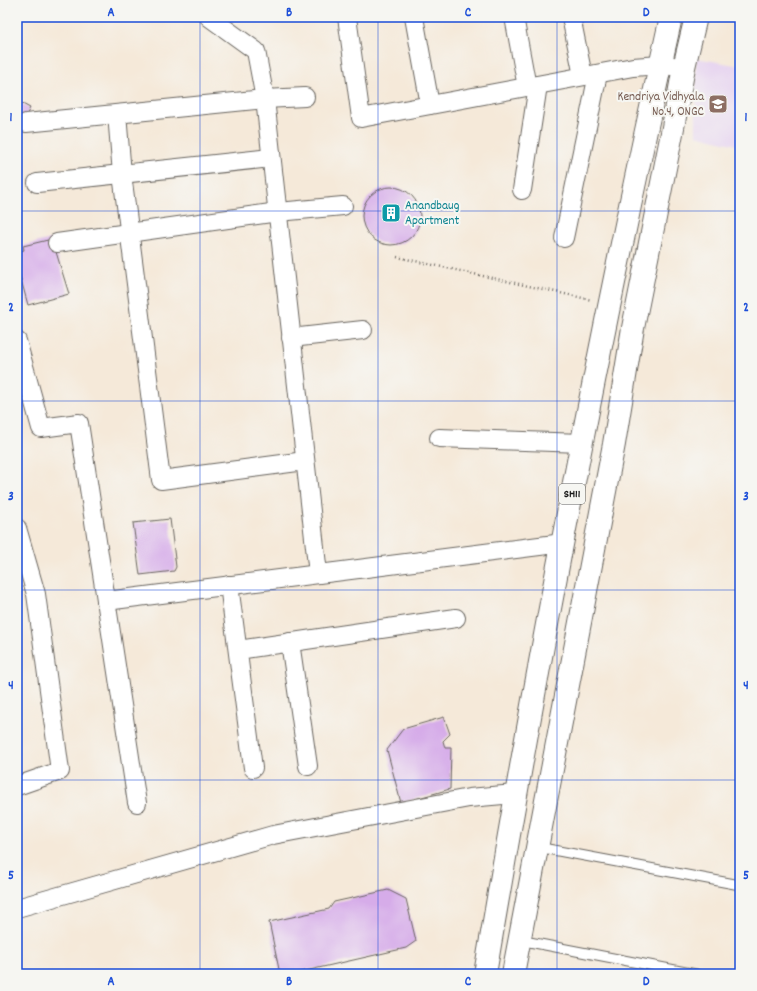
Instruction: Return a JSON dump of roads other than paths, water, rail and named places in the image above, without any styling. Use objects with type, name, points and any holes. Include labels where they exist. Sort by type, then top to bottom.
[{"type":"main road","name":"SH11","points":[[485,974],[516,794],[582,443],[671,17]]},
{"type":"main road","name":"SH11","points":[[513,974],[614,444],[633,328],[684,67],[696,17]]},
{"type":"street","points":[[209,17],[256,51],[265,99],[318,574]]},
{"type":"street","points":[[347,17],[361,118],[633,67],[660,65],[684,67]]},
{"type":"street","points":[[414,17],[430,105]]},
{"type":"street","points":[[514,17],[532,86],[522,190]]},
{"type":"street","points":[[564,238],[590,75],[571,17]]},
{"type":"street","points":[[26,123],[265,99],[305,97]]},
{"type":"street","points":[[117,114],[129,233],[161,480],[305,461]]},
{"type":"street","points":[[37,183],[271,158]]},
{"type":"street","points":[[57,242],[278,212],[343,206]]},
{"type":"street","points":[[291,338],[363,330]]},
{"type":"street","points":[[17,341],[24,389],[42,428],[79,423],[137,803]]},
{"type":"street","points":[[439,438],[582,443]]},
{"type":"street","points":[[17,528],[36,594],[60,771],[17,786]]},
{"type":"street","points":[[106,601],[563,544]]},
{"type":"street","points":[[229,585],[253,768]]},
{"type":"street","points":[[238,650],[456,618]]},
{"type":"street","points":[[290,642],[308,766]]},
{"type":"street","points":[[17,908],[273,835],[469,798],[516,794]]},
{"type":"lane","points":[[536,847],[740,885]]},
{"type":"lane","points":[[519,940],[696,974]]},
{"type":"place","name":"Kendriya Vidhyala No.4, ONGC","points":[[718,104]]},
{"type":"place","name":"Anandbaug Apartment","points":[[391,213]]}]
